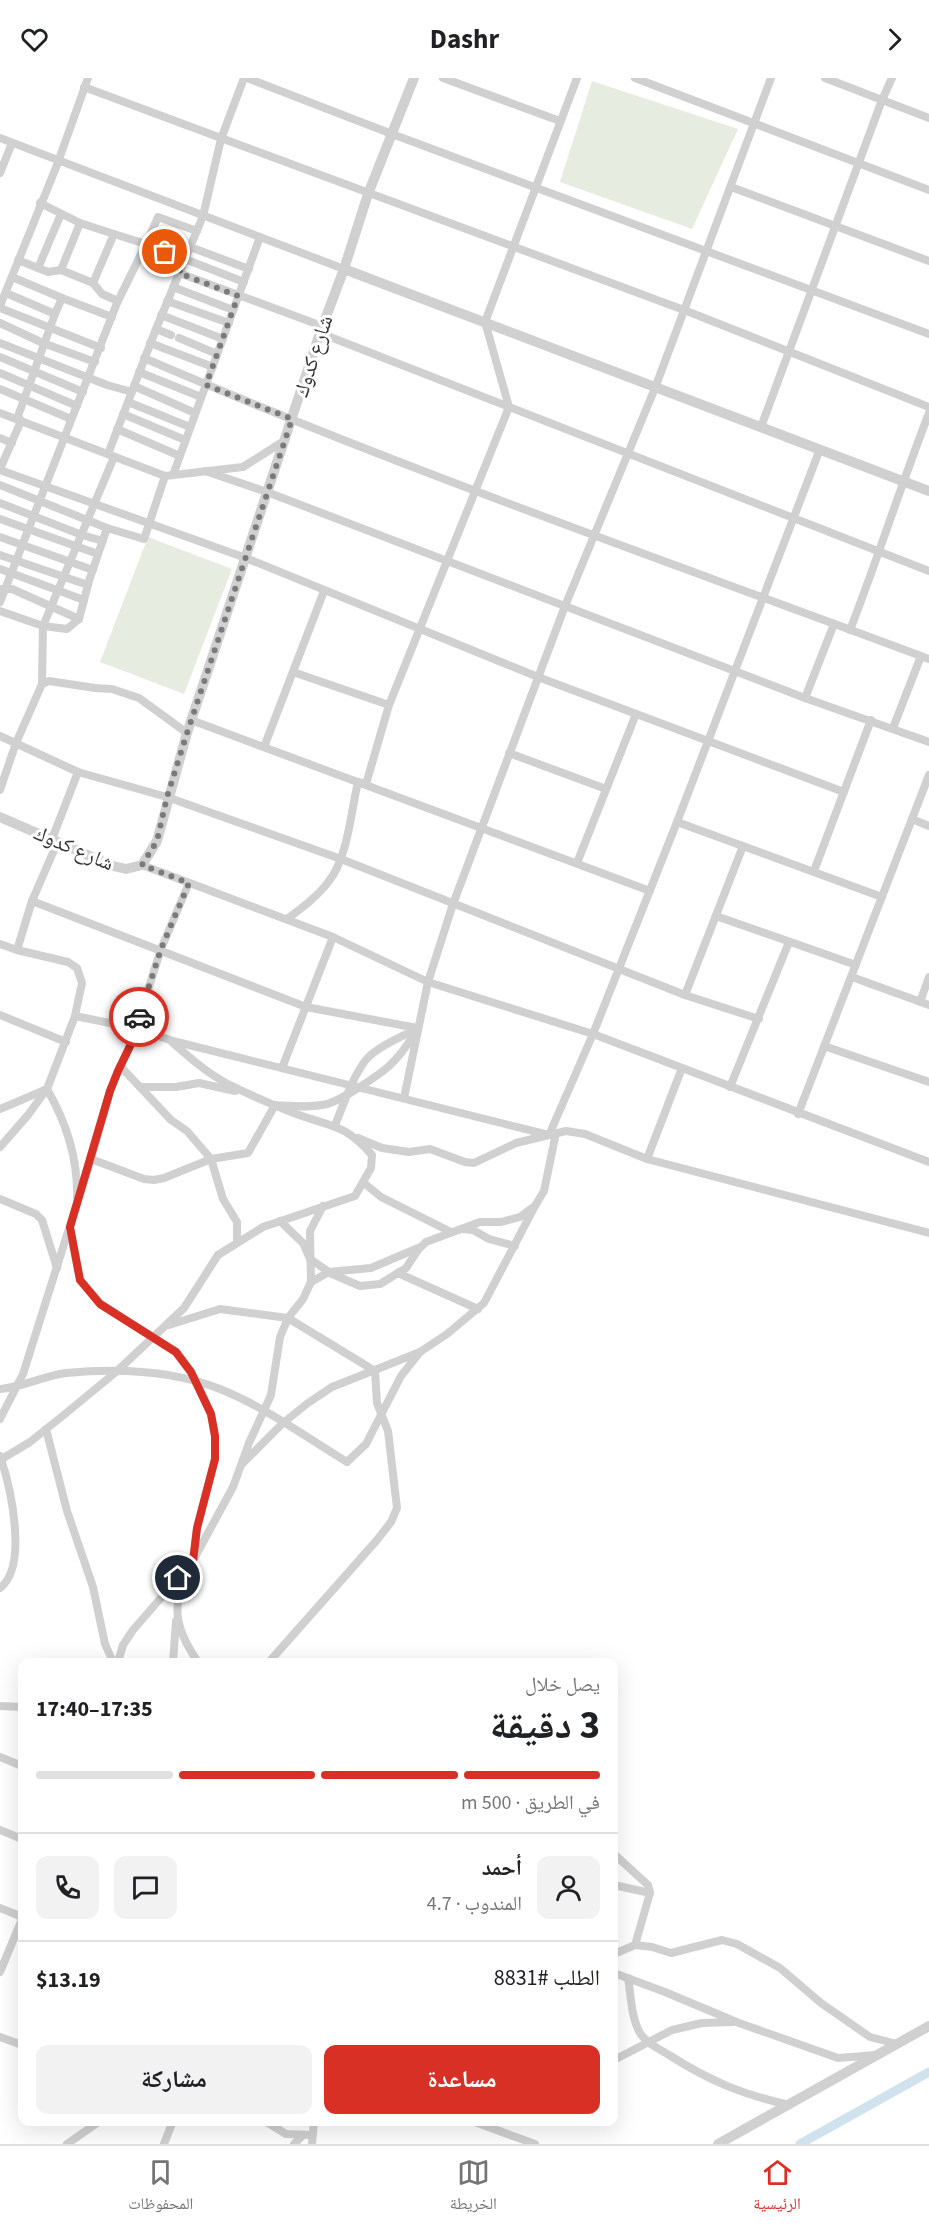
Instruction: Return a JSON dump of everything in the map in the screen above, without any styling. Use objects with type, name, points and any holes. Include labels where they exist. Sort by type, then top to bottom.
[{"type":"street","points":[[0,790],[16,743],[42,684],[43,626],[94,505],[117,429],[161,315],[203,216],[221,139],[246,78],[929,334]]},
{"type":"street","name":"شارع كدوك","points":[[0,817],[113,866],[126,869],[142,865],[157,841],[167,797],[191,720],[321,329],[344,269],[368,194],[414,78]]},
{"type":"street","points":[[443,78],[560,121]]},
{"type":"street","points":[[358,782],[366,784],[389,705],[509,407],[485,322],[577,78]]},
{"type":"street","points":[[635,78],[929,190]]},
{"type":"street","points":[[404,1098],[428,982],[453,904],[565,606],[655,388],[771,78]]},
{"type":"street","points":[[825,78],[929,118]]},
{"type":"street","points":[[761,427],[892,78]]},
{"type":"street","points":[[100,348],[0,307],[58,162],[86,82],[221,139],[684,310],[929,407]]},
{"type":"street","points":[[0,138],[58,162],[929,491]]},
{"type":"street","points":[[0,173],[12,143]]},
{"type":"street","points":[[730,187],[929,261]]},
{"type":"street","points":[[40,203],[80,223],[146,244],[244,282]]},
{"type":"street","points":[[38,268],[61,214]]},
{"type":"street","points":[[0,602],[2,590],[16,561],[118,301],[158,217],[197,231]]},
{"type":"street","points":[[61,270],[80,223]]},
{"type":"street","points":[[93,283],[114,234]]},
{"type":"street","points":[[0,485],[107,528],[144,538],[169,476],[180,456],[260,237]]},
{"type":"street","points":[[190,247],[249,269]]},
{"type":"street","points":[[18,260],[48,272],[61,270],[93,283],[102,294],[118,301]]},
{"type":"street","points":[[179,273],[509,407],[929,571]]},
{"type":"street","points":[[12,277],[112,317]]},
{"type":"street","points":[[173,287],[234,310]]},
{"type":"street","points":[[6,293],[55,314]]},
{"type":"street","points":[[21,421],[18,416],[62,298]]},
{"type":"street","points":[[167,301],[229,323]]},
{"type":"street","points":[[161,315],[223,339]]},
{"type":"street","points":[[0,323],[95,362]]},
{"type":"street","points":[[156,329],[217,354]]},
{"type":"street","points":[[0,343],[89,378],[133,389],[195,413]]},
{"type":"street","points":[[150,343],[213,367]]},
{"type":"street","points":[[0,357],[83,392]]},
{"type":"street","points":[[144,358],[206,385],[476,490],[925,658],[893,728]]},
{"type":"street","points":[[139,372],[201,397]]},
{"type":"street","points":[[0,374],[77,406]]},
{"type":"street","points":[[0,389],[71,419]]},
{"type":"street","points":[[128,402],[190,427]]},
{"type":"street","points":[[0,413],[169,476],[243,467],[284,441]]},
{"type":"street","points":[[850,630],[880,552],[902,481],[929,413]]},
{"type":"street","points":[[123,414],[185,440]]},
{"type":"street","points":[[21,421],[0,470],[246,558],[538,677],[844,792]]},
{"type":"street","points":[[117,429],[180,456]]},
{"type":"street","points":[[0,438],[12,443]]},
{"type":"street","points":[[241,1466],[308,1402],[332,1387],[420,1352],[447,1334],[484,1303],[544,1191],[552,1134],[677,822],[820,449]]},
{"type":"street","points":[[205,471],[267,492],[805,698],[929,742]]},
{"type":"street","points":[[0,503],[103,541]]},
{"type":"street","points":[[0,519],[98,554]]},
{"type":"street","points":[[0,610],[43,626],[68,629],[80,619],[88,585],[107,528]]},
{"type":"street","points":[[0,537],[93,570]]},
{"type":"street","points":[[0,555],[88,585]]},
{"type":"street","points":[[0,569],[84,600]]},
{"type":"street","points":[[2,590],[12,589],[80,619]]},
{"type":"street","points":[[264,747],[324,591]]},
{"type":"street","points":[[805,698],[834,624]]},
{"type":"street","points":[[293,672],[389,705]]},
{"type":"street","points":[[42,684],[49,681],[112,689],[139,698],[187,733]]},
{"type":"street","points":[[577,862],[636,714]]},
{"type":"street","points":[[191,720],[650,891]]},
{"type":"street","points":[[814,871],[871,720]]},
{"type":"street","points":[[0,736],[78,772],[167,797],[341,859],[685,995],[759,1019]]},
{"type":"street","points":[[509,753],[606,789]]},
{"type":"street","points":[[17,950],[78,772]]},
{"type":"street","points":[[798,1114],[929,775]]},
{"type":"street","points":[[287,919],[302,908],[330,880],[341,859],[358,782]]},
{"type":"street","points":[[912,819],[929,825]]},
{"type":"street","points":[[677,822],[882,897]]},
{"type":"street","points":[[685,995],[743,846]]},
{"type":"street","points":[[142,865],[287,919],[428,982],[593,1034],[929,1162]]},
{"type":"street","points":[[0,1419],[18,1387],[57,1269],[110,1091],[131,1044],[161,949],[189,883]]},
{"type":"street","points":[[32,901],[306,1006],[417,1028]]},
{"type":"street","points":[[716,916],[856,965]]},
{"type":"street","points":[[282,1068],[333,938]]},
{"type":"street","points":[[730,1087],[789,942]]},
{"type":"street","points":[[0,944],[68,962],[77,968],[82,983],[75,1016],[47,1089],[0,1147]]},
{"type":"street","points":[[852,977],[929,1005]]},
{"type":"street","points":[[920,1002],[929,977]]},
{"type":"street","points":[[0,1015],[66,1042]]},
{"type":"street","points":[[75,1016],[135,1028],[170,1040],[282,1068],[352,1089],[404,1098],[552,1134]]},
{"type":"street","points":[[335,1125],[366,1059],[417,1028]]},
{"type":"street","points":[[276,1105],[327,1104],[387,1068],[408,1044],[417,1028]]},
{"type":"street","points":[[170,1040],[195,1062],[226,1083],[297,1114],[335,1125],[382,1148],[409,1152],[430,1149],[474,1163],[516,1143],[566,1131],[585,1134],[647,1159],[929,1233]]},
{"type":"street","points":[[824,1046],[929,1082]]},
{"type":"street","points":[[120,1066],[171,1120],[187,1131],[211,1159],[223,1200],[237,1222],[237,1242]]},
{"type":"street","points":[[647,1159],[682,1068]]},
{"type":"street","points":[[140,1087],[176,1087],[199,1083],[255,1096]]},
{"type":"street","points":[[0,1109],[47,1089]]},
{"type":"street","points":[[47,1089],[70,1139],[75,1166],[76,1206]]},
{"type":"street","points":[[91,1159],[144,1179],[164,1178],[211,1159],[248,1153],[276,1105]]},
{"type":"street","points":[[0,1588],[4,1586],[10,1573],[16,1550],[17,1532],[0,1458],[30,1442],[46,1430],[165,1326],[184,1308],[218,1255],[263,1227],[355,1196],[371,1168],[372,1155],[358,1138]]},
{"type":"street","points":[[364,1183],[381,1197],[451,1232]]},
{"type":"street","points":[[0,1200],[36,1214],[42,1220],[57,1269]]},
{"type":"street","points":[[173,1658],[176,1614],[183,1580],[233,1488],[271,1395],[280,1337],[288,1318],[303,1299],[311,1282],[310,1231],[323,1206]]},
{"type":"street","points":[[280,1221],[303,1243],[310,1259],[329,1272],[360,1286],[380,1284],[406,1268],[426,1242],[480,1222],[501,1222],[520,1217],[536,1206]]},
{"type":"street","points":[[70,1227],[80,1280],[100,1304],[176,1352],[196,1382],[211,1414],[215,1436],[215,1459],[197,1528],[193,1561],[133,1630],[123,1645],[119,1658]]},
{"type":"street","points":[[462,1228],[515,1246]]},
{"type":"street","points":[[311,1282],[329,1272],[371,1268],[422,1246]]},
{"type":"street","points":[[398,1273],[478,1309]]},
{"type":"street","points":[[165,1326],[220,1309],[288,1318],[375,1371]]},
{"type":"street","points":[[0,1389],[18,1387],[50,1376],[116,1371],[149,1372],[222,1390],[284,1423],[347,1462],[366,1444],[401,1376],[420,1352]]},
{"type":"street","points":[[272,1658],[391,1522],[397,1508],[388,1431],[377,1403],[375,1371]]},
{"type":"street","points":[[46,1430],[67,1511],[93,1587],[105,1644],[110,1658]]},
{"type":"street","points":[[176,1614],[185,1643],[195,1658]]},
{"type":"street","points":[[0,1706],[18,1707]]},
{"type":"street","points":[[0,1757],[18,1764]]},
{"type":"street","points":[[0,1830],[18,1837]]},
{"type":"street","points":[[618,1858],[648,1885],[650,1893],[635,1945]]},
{"type":"street","points":[[618,1886],[650,1893]]},
{"type":"street","points":[[0,1908],[18,1916]]},
{"type":"street","points":[[0,1972],[18,1928]]},
{"type":"street","points":[[618,1952],[635,1945],[671,1953],[722,1940],[737,1944],[780,1968],[821,2003],[870,2037],[897,2044]]},
{"type":"street","points":[[618,1974],[838,2058],[877,2055]]},
{"type":"street","points":[[628,1978],[636,2022],[648,2042],[729,2088],[789,2105]]},
{"type":"street","points":[[618,2058],[672,2030],[713,2022],[739,2022]]},
{"type":"street","points":[[718,2144],[929,2026]]},
{"type":"street","points":[[0,2037],[18,2044]]},
{"type":"street","points":[[67,2144],[93,2126]]},
{"type":"street","points":[[164,2144],[171,2126]]},
{"type":"street","points":[[272,2126],[281,2132],[309,2138]]},
{"type":"street","points":[[486,2126],[535,2144]]},
{"type":"street","points":[[294,2144],[309,2138]]},
{"type":"shaded area","points":[[592,81],[738,129],[692,229],[560,182]]},
{"type":"shaded area","points":[[148,537],[232,569],[184,694],[100,662]]},
{"type":"waterway","points":[[800,2144],[929,2072]]},
{"type":"way so far","points":[[139,1017],[161,949],[189,883],[142,865],[157,841],[167,797],[187,733],[292,419],[206,385],[238,296],[179,273],[184,260],[165,252]]},
{"type":"route","points":[[139,1017],[131,1044],[110,1091],[70,1227],[80,1280],[100,1304],[176,1352],[191,1372],[211,1414],[215,1436],[215,1459],[197,1528],[193,1561],[178,1578]]}]
